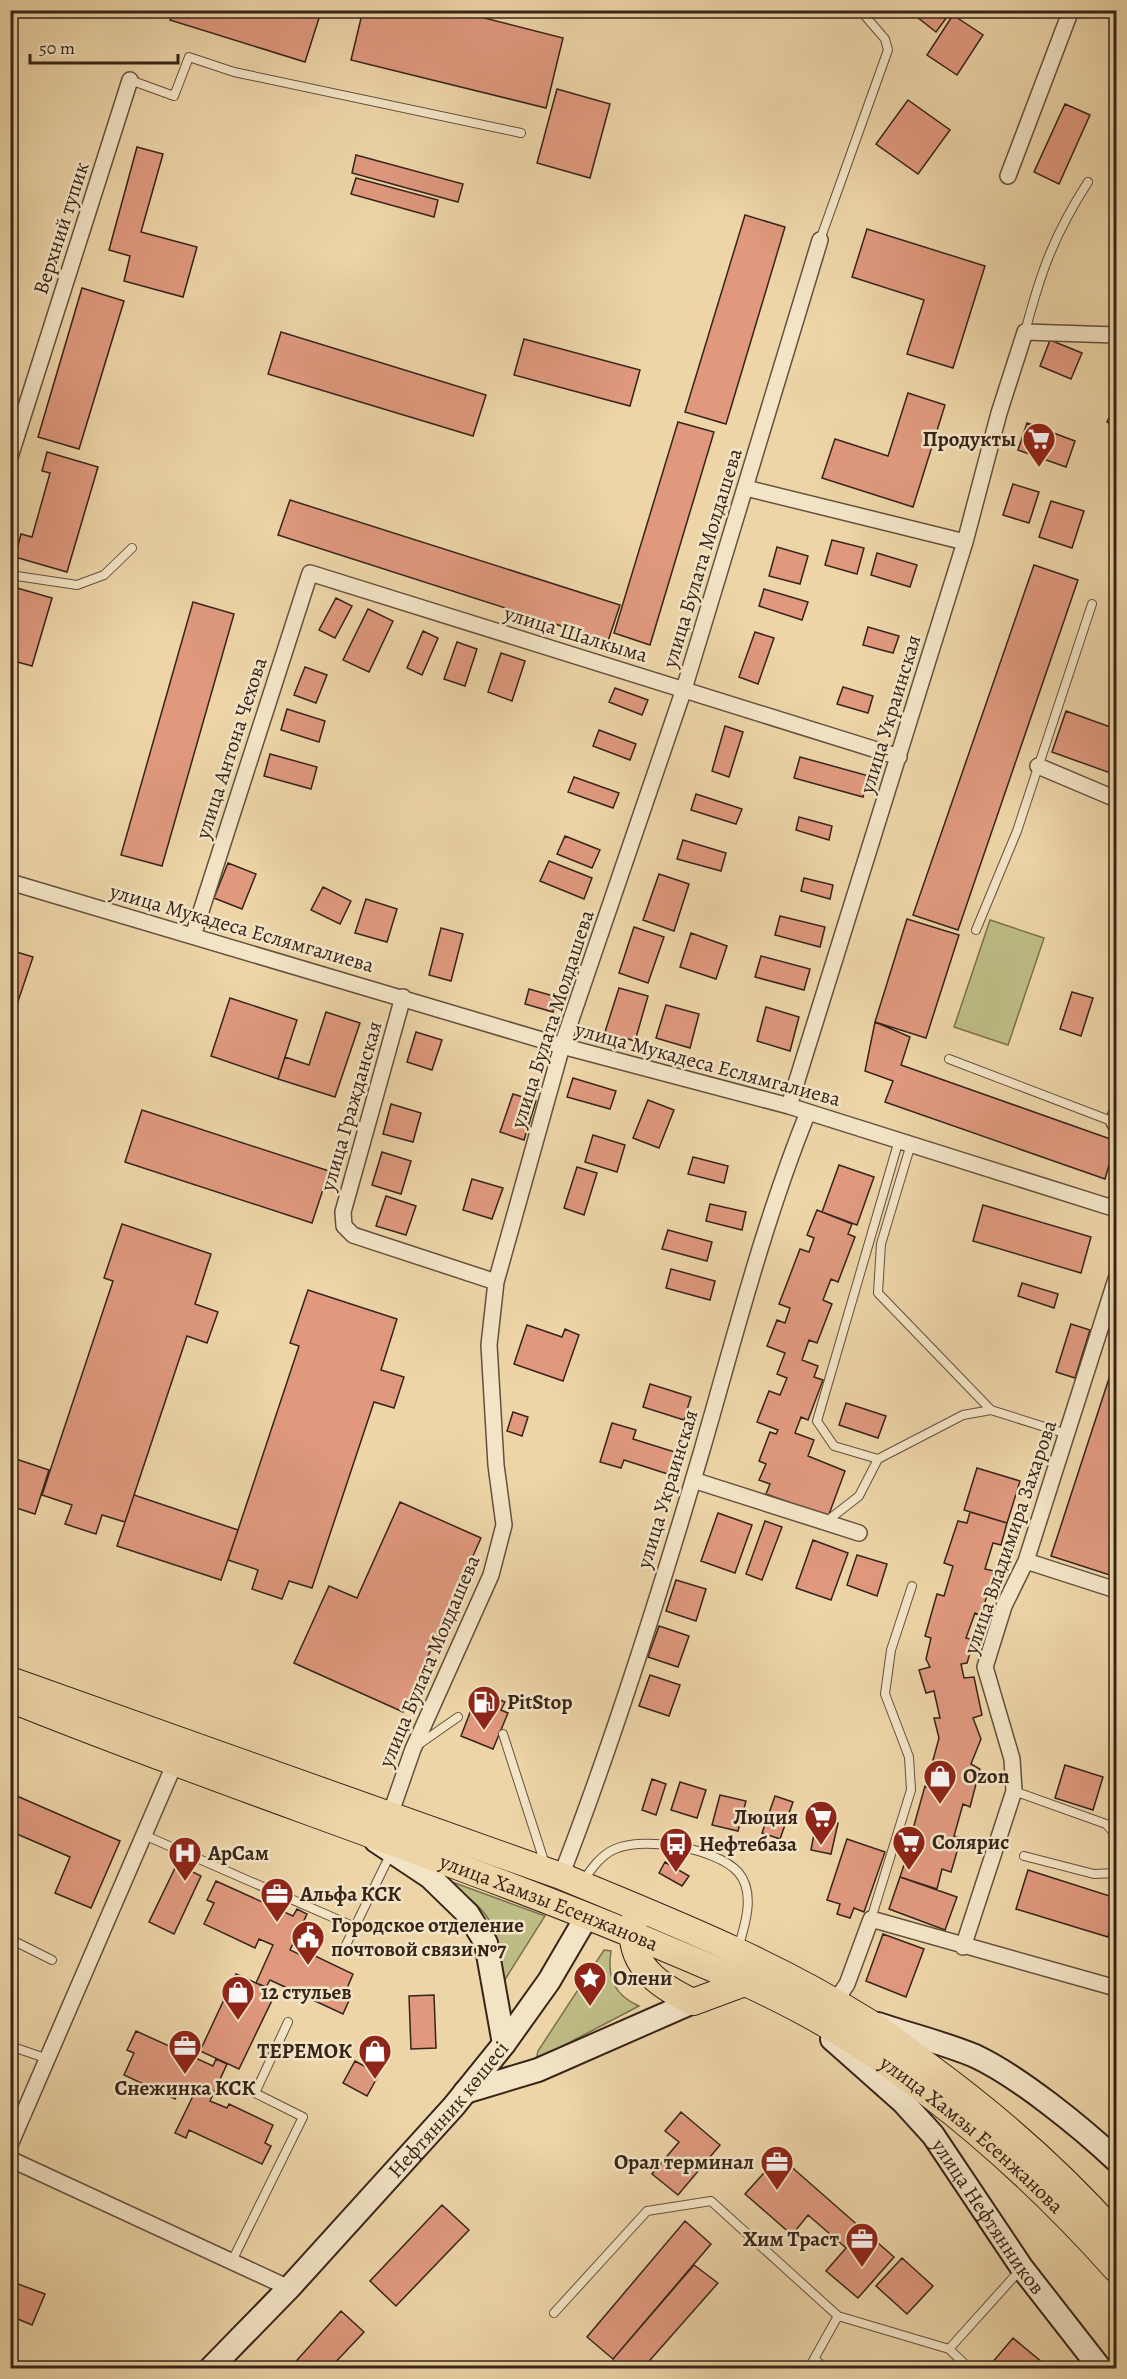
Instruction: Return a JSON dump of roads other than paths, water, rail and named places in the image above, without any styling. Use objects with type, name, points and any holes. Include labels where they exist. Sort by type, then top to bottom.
[{"type":"main road","name":"улица Хамзы Есенжанова","points":[[10,1680],[361,1829],[632,1934],[747,1982],[786,2002],[854,2041],[978,2131],[1066,2212],[1116,2269]]},
{"type":"main road","name":"улица Хамзы Есенжанова","points":[[10,1698],[390,1815],[637,1906],[737,1952],[867,2021],[990,2111],[1081,2194],[1116,2235]]},
{"type":"main road","points":[[361,1829],[391,1853],[430,1877],[468,1914],[488,1953],[504,2044]]},
{"type":"main road","points":[[572,1881],[587,1916]]},
{"type":"main road","points":[[637,1906],[632,1934],[637,1959],[666,1989],[693,2002]]},
{"type":"main road","name":"Нефтянник көшесі","points":[[211,2368],[289,2288],[465,2092],[504,2044],[549,1981],[587,1916]]},
{"type":"main road","points":[[465,2092],[538,2070],[693,2002],[747,1982]]},
{"type":"main road","name":"улица Нефтянников","points":[[786,2002],[860,2061],[903,2102],[933,2136],[1022,2268],[1100,2368]]},
{"type":"main road","points":[[867,2021],[974,2056],[999,2070],[1090,2136],[1116,2160]]},
{"type":"street","points":[[1008,176],[1071,10]]},
{"type":"street","name":"Верхний тупик","points":[[10,457],[130,80]]},
{"type":"street","name":"улица Булата Молдашева","points":[[390,1815],[413,1749],[490,1575],[504,1525],[496,1465],[489,1345],[496,1282],[562,1046],[684,690],[820,240]]},
{"type":"street","points":[[1025,332],[1116,335]]},
{"type":"street","name":"улица Украинская","points":[[789,1106],[965,542],[999,413],[1025,332]]},
{"type":"street","points":[[746,488],[965,542]]},
{"type":"street","name":"улица Шалкыма","points":[[310,573],[899,757]]},
{"type":"street","name":"улица Антона Чехова","points":[[193,936],[310,573]]},
{"type":"street","points":[[1038,766],[1116,799]]},
{"type":"street","name":"улица Мукадеса Еслямгалиева","points":[[10,882],[562,1046],[789,1106],[1116,1209]]},
{"type":"street","name":"улица Гражданская","points":[[403,997],[343,1212],[344,1226],[353,1235],[496,1282]]},
{"type":"street","name":"улица Украинская","points":[[572,1881],[589,1804],[693,1480],[782,1177],[808,1112]]},
{"type":"street","name":"улица Владимира Захарова","points":[[963,1947],[1014,1791],[1012,1759],[985,1667],[1004,1606],[1026,1561],[1116,1279]]},
{"type":"street","points":[[693,1480],[859,1533]]},
{"type":"street","points":[[1026,1561],[1116,1590]]},
{"type":"street","points":[[10,2145],[50,2059],[180,1752]]},
{"type":"street","points":[[835,2002],[847,1984],[870,1919],[963,1947],[1116,1988]]},
{"type":"street","points":[[10,2159],[289,2288]]},
{"type":"lane","points":[[820,240],[888,50],[885,39],[860,10]]},
{"type":"lane","points":[[130,80],[174,96],[189,57],[234,72],[521,133]]},
{"type":"lane","points":[[1025,332],[1041,273],[1059,228],[1088,182]]},
{"type":"lane","points":[[10,575],[77,585],[104,575],[132,548]]},
{"type":"lane","points":[[976,930],[1017,831],[1092,604]]},
{"type":"lane","points":[[949,1059],[1116,1121]]},
{"type":"lane","points":[[905,1142],[881,1244],[879,1293],[991,1410]]},
{"type":"lane","points":[[878,1459],[834,1446],[817,1421],[905,1142]]},
{"type":"lane","points":[[826,1523],[859,1496],[878,1459],[963,1415],[991,1410],[1068,1435]]},
{"type":"lane","points":[[870,1919],[911,1790],[909,1756],[885,1694],[891,1650],[912,1586]]},
{"type":"lane","points":[[413,1749],[458,1717]]},
{"type":"lane","points":[[503,1734],[572,1881],[614,1849],[640,1842],[673,1845],[712,1856],[738,1872],[747,1894],[746,1924],[737,1952]]},
{"type":"lane","points":[[1014,1791],[1106,1824],[1116,1835]]},
{"type":"lane","points":[[144,1835],[355,1927]]},
{"type":"lane","points":[[343,1951],[391,1853]]},
{"type":"lane","points":[[1024,1856],[1094,1874],[1116,1873]]},
{"type":"lane","points":[[10,1939],[52,1960]]},
{"type":"lane","points":[[232,2261],[303,2118],[255,2093],[288,2022]]},
{"type":"lane","points":[[10,2046],[50,2059]]},
{"type":"lane","points":[[554,2313],[647,2211],[711,2201],[838,2316],[949,2349],[969,2368]]},
{"type":"lane","points":[[949,2349],[1022,2268]]},
{"type":"lane","points":[[809,2368],[838,2316]]},
{"type":"lane","points":[[814,2359],[826,2368]]},
{"type":"place","name":"Продукты","points":[[1039,468]]},
{"type":"place","name":"PitStop","points":[[484,1731]]},
{"type":"place","name":"Ozon","points":[[940,1805]]},
{"type":"place","name":"Люция","points":[[821,1846]]},
{"type":"place","name":"Солярис","points":[[909,1871]]},
{"type":"place","name":"Нефтебаза","points":[[676,1873]]},
{"type":"place","name":"АрСам","points":[[185,1882]]},
{"type":"place","name":"Альфа КСК","points":[[277,1923]]},
{"type":"place","name":"Городское отделение почтовой связи №7","points":[[308,1966]]},
{"type":"place","name":"Олени","points":[[590,2007]]},
{"type":"place","name":"12 стульев","points":[[238,2021]]},
{"type":"place","name":"Снежинка КСК","points":[[185,2075]]},
{"type":"place","name":"ТЕРЕМОК","points":[[375,2080]]},
{"type":"place","name":"Орал терминал","points":[[777,2191]]},
{"type":"place","name":"Хим Траст","points":[[862,2268]]}]
